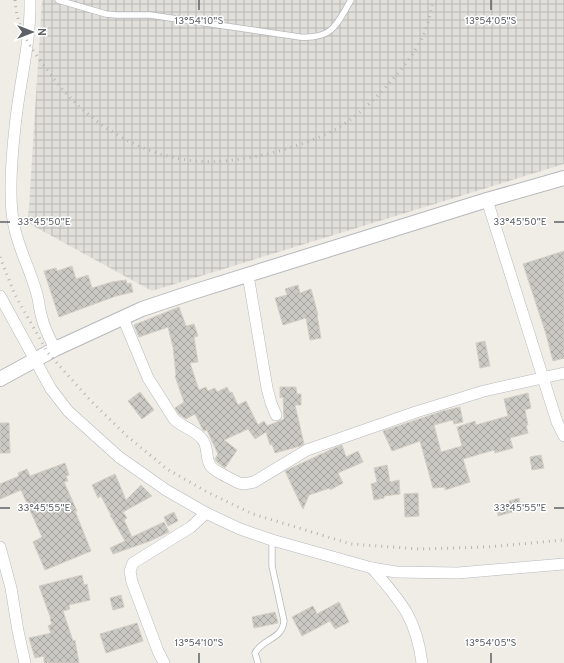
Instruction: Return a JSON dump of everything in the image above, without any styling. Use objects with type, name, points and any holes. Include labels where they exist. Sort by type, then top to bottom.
[{"type":"street","points":[[30,0],[31,17],[28,44],[15,128],[12,168],[12,204],[14,228],[36,291],[42,319],[55,349]]},
{"type":"street","points":[[0,379],[55,349],[142,309],[487,200],[564,178]]},
{"type":"street","points":[[487,200],[557,422],[564,436]]},
{"type":"street","points":[[248,275],[267,388],[276,416]]},
{"type":"street","points":[[0,296],[51,389],[68,411],[119,457],[166,490],[206,513],[240,529],[272,540],[372,568],[396,572],[458,573],[564,564]]},
{"type":"street","points":[[123,318],[148,378],[174,419],[202,439],[207,449],[210,466],[212,468],[239,483],[244,484],[254,482],[307,450],[416,412],[477,394],[564,373]]},
{"type":"street","points":[[164,663],[132,582],[130,571],[133,563],[191,527],[206,513]]},
{"type":"street","points":[[0,547],[11,588],[25,663]]},
{"type":"street","points":[[372,568],[398,598],[409,615],[420,646],[422,663]]},
{"type":"lane","points":[[58,0],[106,14],[150,15],[312,38],[322,36],[330,30],[338,22],[351,0]]},
{"type":"lane","points":[[258,663],[255,653],[259,647],[278,635],[283,629],[284,621],[272,566],[272,540]]},
{"type":"shaded area","points":[[42,0],[564,0],[564,164],[152,291],[28,223]]},
{"type":"building","points":[[564,251],[564,358],[553,361],[546,334],[523,264]]},
{"type":"building","points":[[72,266],[76,279],[88,275],[92,288],[112,282],[126,280],[127,284],[131,283],[133,292],[116,296],[59,317],[44,271],[56,268],[57,271]]},
{"type":"building","points":[[298,285],[300,293],[311,289],[318,315],[321,338],[310,340],[306,318],[283,325],[275,298],[287,295],[285,289]]},
{"type":"building","points":[[179,307],[186,326],[194,324],[198,336],[194,337],[198,362],[190,363],[199,390],[206,387],[208,391],[215,388],[217,392],[227,387],[230,393],[232,392],[238,405],[246,401],[258,425],[264,421],[267,426],[284,419],[283,397],[280,398],[280,387],[296,387],[297,394],[301,394],[301,405],[295,405],[304,444],[275,453],[272,444],[270,445],[266,432],[255,439],[248,429],[224,440],[237,450],[225,468],[217,462],[215,459],[218,454],[207,430],[203,430],[195,414],[186,419],[179,414],[175,408],[184,402],[175,376],[173,347],[168,327],[139,337],[134,325]]},
{"type":"building","points":[[485,341],[490,366],[480,368],[476,343]]},
{"type":"building","points":[[140,392],[154,410],[142,419],[128,401]]},
{"type":"building","points":[[528,393],[531,408],[525,410],[528,433],[510,438],[513,448],[495,453],[494,450],[463,459],[470,482],[445,490],[445,487],[433,488],[420,441],[392,451],[383,431],[443,411],[460,407],[463,422],[454,424],[453,420],[434,425],[441,452],[462,446],[457,427],[475,421],[476,425],[508,416],[504,399]]},
{"type":"building","points":[[0,423],[9,423],[10,453],[0,453]]},
{"type":"building","points":[[342,445],[346,457],[358,451],[363,462],[338,473],[343,483],[330,490],[330,488],[309,495],[303,509],[285,471]]},
{"type":"building","points":[[541,455],[544,468],[532,470],[530,457]]},
{"type":"building","points":[[65,463],[69,475],[66,476],[68,481],[64,482],[77,511],[75,511],[91,551],[45,570],[33,542],[42,537],[21,490],[0,499],[0,484],[19,476],[18,473],[27,469],[30,476]]},
{"type":"building","points":[[387,465],[390,482],[399,480],[400,494],[384,496],[384,498],[374,500],[371,484],[377,482],[374,468]]},
{"type":"building","points":[[115,474],[126,500],[141,485],[152,496],[123,512],[127,518],[124,520],[132,537],[164,522],[169,532],[150,541],[113,554],[110,548],[125,541],[110,516],[111,515],[101,496],[98,498],[92,485]]},
{"type":"building","points":[[418,493],[419,516],[405,517],[404,494]]},
{"type":"building","points":[[519,498],[520,503],[526,503],[527,508],[498,516],[498,506],[510,504],[509,501]]},
{"type":"building","points":[[174,512],[178,521],[168,526],[164,517]]},
{"type":"building","points":[[82,575],[84,585],[87,584],[90,600],[69,605],[70,609],[63,611],[73,641],[75,640],[79,663],[44,663],[44,656],[35,658],[29,638],[51,633],[48,626],[52,624],[51,619],[39,586]]},
{"type":"building","points":[[121,595],[124,607],[113,610],[110,598]]},
{"type":"building","points":[[339,602],[349,622],[335,629],[330,621],[302,636],[292,617],[313,606],[317,614]]},
{"type":"building","points":[[275,612],[278,623],[254,628],[252,617]]},
{"type":"building","points":[[137,623],[143,641],[106,653],[100,634]]},
{"type":"railway","points":[[15,0],[19,22],[32,49],[64,91],[96,121],[114,133],[154,152],[174,158],[211,162],[248,158],[286,149],[321,136],[347,122],[372,101],[407,62],[422,38],[429,19],[433,0]]},
{"type":"railway","points":[[0,257],[15,295],[48,353],[91,401],[127,436],[167,469],[209,493],[253,514],[351,544],[419,549],[487,547],[564,540]]}]
